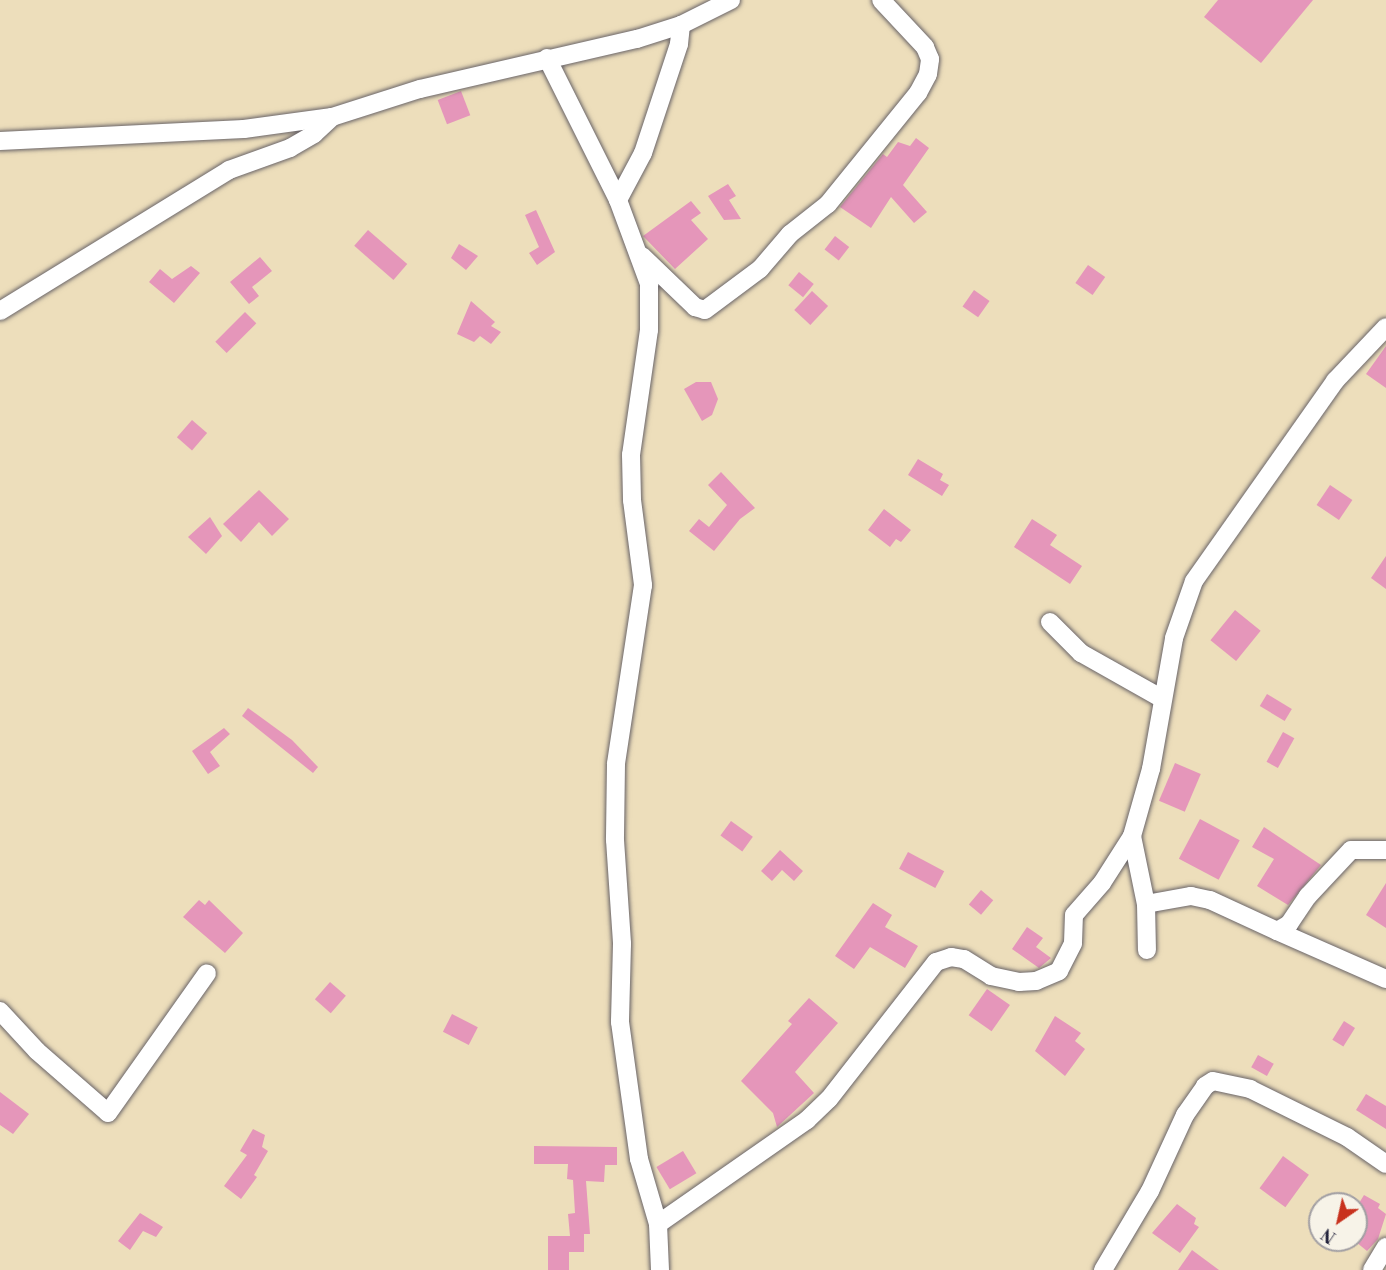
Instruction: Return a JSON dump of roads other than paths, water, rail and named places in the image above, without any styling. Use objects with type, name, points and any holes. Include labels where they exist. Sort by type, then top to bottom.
[{"type":"street","points":[[0,141],[244,129],[332,117],[420,89],[681,25],[731,0]]},
{"type":"street","points":[[638,252],[695,307],[705,310],[760,269],[790,234],[828,204],[918,93],[928,74],[930,59],[925,47],[881,0]]},
{"type":"street","points":[[618,200],[644,153],[679,44],[681,25]]},
{"type":"street","points":[[547,58],[618,200],[638,252],[650,302],[631,455],[632,500],[643,585],[616,764],[615,840],[622,944],[620,1022],[639,1159],[657,1224],[660,1270]]},
{"type":"street","points":[[0,310],[229,170],[290,148],[314,134],[332,117]]},
{"type":"street","points":[[657,1224],[807,1119],[830,1099],[936,962],[964,958],[991,976],[1019,982],[1036,981],[1059,971],[1072,943],[1074,915],[1102,883],[1132,836],[1151,769],[1161,698],[1174,638],[1203,566],[1335,381],[1386,327]]},
{"type":"street","points":[[1050,622],[1081,652],[1161,698]]},
{"type":"street","points":[[1132,836],[1146,904],[1147,950]]},
{"type":"street","points":[[1277,931],[1289,924],[1308,896],[1351,850],[1386,850]]},
{"type":"street","points":[[1146,904],[1191,896],[1210,900],[1386,979]]},
{"type":"street","points":[[0,1011],[37,1051],[108,1113],[207,973]]},
{"type":"street","points":[[1103,1270],[1150,1191],[1185,1114],[1205,1086],[1213,1081],[1250,1089],[1347,1137],[1386,1164]]},
{"type":"street","points":[[1372,1270],[1386,1247]]}]
